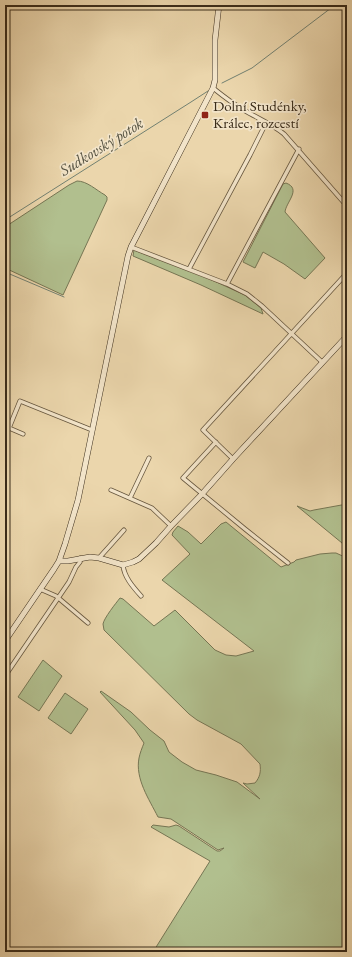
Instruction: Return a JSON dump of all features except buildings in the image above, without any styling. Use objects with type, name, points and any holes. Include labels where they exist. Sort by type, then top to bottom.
[{"type":"street","points":[[5,640],[59,561],[66,544],[78,500],[128,256],[131,247],[213,88],[215,80],[215,40],[219,5]]},
{"type":"street","points":[[213,88],[228,100],[275,127],[284,134],[299,149],[347,206]]},
{"type":"street","points":[[189,269],[263,128],[259,118]]},
{"type":"street","points":[[227,284],[299,149]]},
{"type":"street","points":[[131,247],[227,284],[247,294],[322,362]]},
{"type":"street","points":[[233,459],[203,430],[347,273]]},
{"type":"street","points":[[59,561],[68,561],[80,558],[99,558],[123,565],[139,559],[156,544],[322,362],[347,337]]},
{"type":"street","points":[[23,434],[7,427],[20,402],[92,430]]},
{"type":"street","points":[[216,442],[183,478],[288,563]]},
{"type":"street","points":[[130,498],[150,458]]},
{"type":"street","points":[[111,490],[152,508],[171,526]]},
{"type":"street","points":[[99,558],[124,530]]},
{"type":"street","points":[[5,676],[69,582],[80,562],[80,558]]},
{"type":"street","points":[[123,565],[127,578],[141,596]]},
{"type":"street","points":[[40,589],[58,598],[88,623]]},
{"type":"green space","points":[[77,181],[84,182],[91,186],[105,195],[107,200],[63,295],[5,268],[5,227]]},
{"type":"green space","points":[[286,183],[291,186],[293,192],[285,212],[325,258],[305,279],[284,264],[263,252],[255,268],[243,262],[283,184]]},
{"type":"green space","points":[[134,250],[203,276],[245,295],[261,308],[263,314],[201,285],[133,256]]},
{"type":"green space","points":[[347,504],[347,553],[342,543],[297,506],[310,511]]},
{"type":"green space","points":[[226,522],[281,567],[296,560],[320,554],[336,553],[347,558],[347,952],[153,952],[210,861],[151,827],[153,825],[169,827],[176,825],[217,851],[224,848],[218,850],[171,819],[158,817],[147,796],[139,774],[139,758],[144,743],[135,730],[100,692],[101,691],[131,712],[164,741],[169,752],[182,762],[196,770],[237,782],[260,799],[243,783],[255,783],[260,774],[260,764],[241,744],[189,714],[104,630],[103,624],[108,614],[120,598],[154,626],[175,610],[215,650],[226,655],[236,656],[254,651],[162,580],[190,554],[172,535],[178,526],[188,532],[201,544],[221,524]]},
{"type":"green space","points":[[43,660],[62,676],[39,711],[18,697]]},
{"type":"green space","points":[[65,693],[88,709],[71,734],[48,718]]},
{"type":"waterway","name":"Sudkovský potok","points":[[222,83],[252,68],[335,5]]},
{"type":"waterway","name":"Sudkovský potok","points":[[5,220],[208,91]]},
{"type":"waterway","points":[[5,272],[64,297]]},
{"type":"place","name":"Dolní Studénky, Králec, rozcestí","points":[[205,115]]}]
